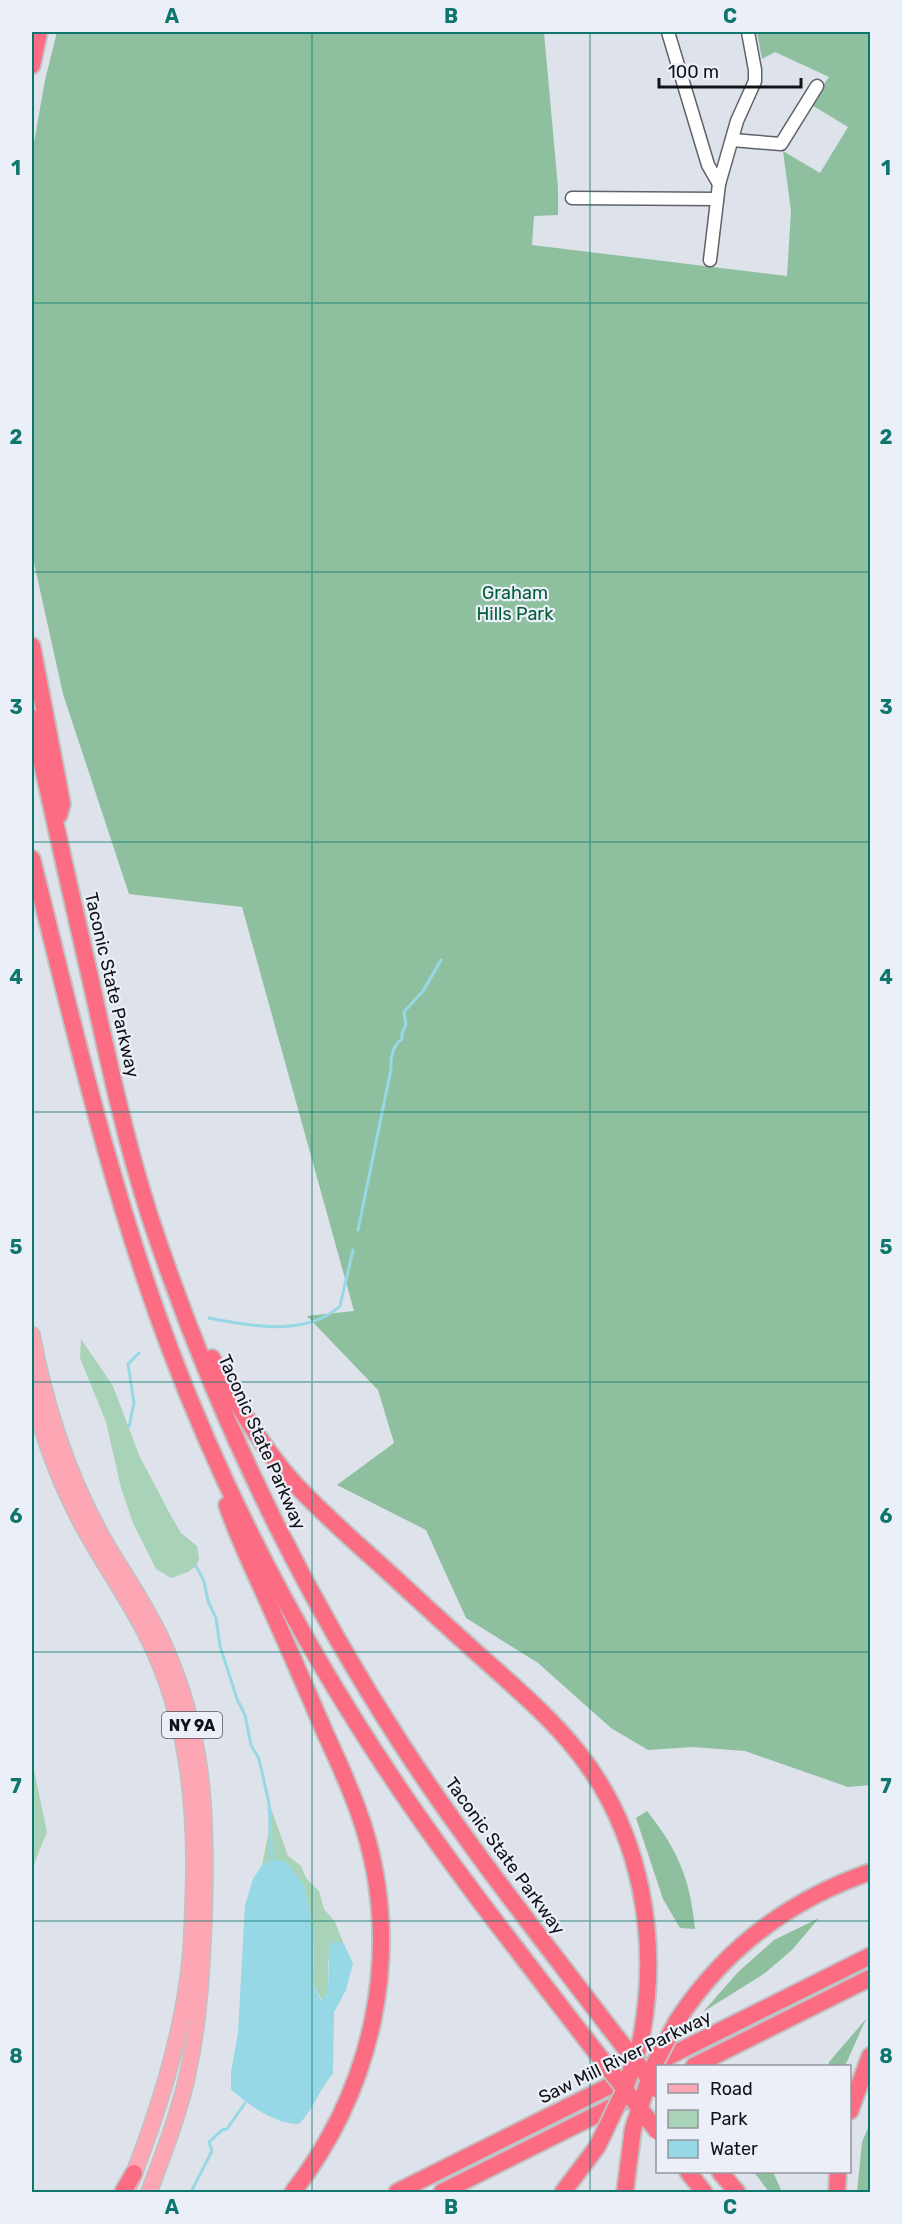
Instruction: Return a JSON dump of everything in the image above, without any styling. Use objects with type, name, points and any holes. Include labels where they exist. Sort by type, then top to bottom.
[{"type":"highway","points":[[32,65],[39,32]]},
{"type":"highway","points":[[32,646],[62,804],[56,828]]},
{"type":"highway","name":"Taconic State Parkway","points":[[32,718],[105,1047],[140,1183],[209,1374],[250,1470],[296,1564],[347,1656],[401,1744],[460,1830],[656,2089]]},
{"type":"highway","points":[[32,859],[120,1203],[170,1349],[212,1449],[274,1578],[360,1729],[452,1864],[656,2131]]},
{"type":"highway","points":[[178,1292],[246,1419],[288,1477],[339,1527],[545,1715],[573,1746],[598,1781],[614,1810],[638,1874],[645,1910],[649,1979],[640,2039],[622,2098],[597,2147],[562,2193]]},
{"type":"highway","points":[[212,1449],[235,1527],[357,1806],[370,1851],[379,1903],[381,1941],[379,1979],[374,2018],[365,2056],[352,2093],[335,2129],[293,2193]]},
{"type":"highway","points":[[625,2193],[633,2129],[653,2067],[677,2021],[712,1975],[752,1936],[798,1904],[831,1887],[870,1872]]},
{"type":"highway","name":"Saw Mill River Parkway","points":[[397,2193],[870,1956]]},
{"type":"highway","points":[[698,2065],[870,1978]]},
{"type":"highway","points":[[851,2106],[870,2056]]},
{"type":"highway","points":[[442,2193],[656,2086]]},
{"type":"highway","points":[[125,2193],[134,2173]]},
{"type":"highway","points":[[689,2173],[704,2193]]},
{"type":"highway","points":[[721,2173],[737,2193]]},
{"type":"highway","points":[[837,2193],[838,2173]]},
{"type":"main road","name":"NY 9A","points":[[32,1335],[47,1404],[70,1472],[102,1536],[142,1602],[170,1658],[188,1708],[201,1775],[205,1848],[203,1954],[199,2008],[182,2094],[149,2193]]},
{"type":"main road","name":"NY 9A","points":[[32,1393],[42,1429],[68,1496],[89,1537],[144,1630],[161,1668],[178,1720],[190,1774],[194,1844],[189,1974],[169,2071],[134,2173]]},
{"type":"street","points":[[668,32],[708,165],[719,184]]},
{"type":"street","points":[[710,260],[719,184],[737,121],[755,81],[748,32]]},
{"type":"street","points":[[732,140],[781,144],[817,86]]},
{"type":"street","points":[[572,198],[717,199]]},
{"type":"green space","name":"Graham Hills Park","points":[[57,32],[544,32],[558,188],[558,215],[534,216],[532,245],[787,276],[791,211],[783,151],[820,173],[848,127],[810,104],[829,77],[775,52],[762,59],[757,32],[870,32],[870,1785],[848,1787],[745,1751],[693,1747],[648,1750],[611,1728],[538,1663],[466,1618],[426,1530],[337,1485],[394,1443],[378,1390],[307,1316],[354,1311],[242,907],[129,894],[63,694],[32,554],[32,154],[45,80]]},
{"type":"green space","points":[[81,1339],[113,1386],[139,1455],[171,1516],[181,1533],[197,1546],[199,1559],[196,1566],[188,1572],[171,1578],[156,1569],[133,1523],[121,1488],[106,1422],[80,1358]]},
{"type":"green space","points":[[32,1761],[47,1832],[32,1869]]},
{"type":"green space","points":[[269,1803],[288,1856],[301,1866],[306,1878],[319,1891],[324,1909],[335,1922],[343,1942],[333,1942],[328,1963],[328,1994],[322,2000],[312,1982],[314,1961],[312,1921],[304,1885],[272,1860],[262,1865],[268,1836]]},
{"type":"green space","points":[[647,1811],[667,1839],[681,1866],[690,1895],[695,1929],[680,1928],[663,1899],[636,1818]]},
{"type":"green space","points":[[819,1918],[792,1950],[765,1973],[703,2012],[738,1972],[774,1940]]},
{"type":"green space","points":[[866,2019],[845,2065],[828,2065]]},
{"type":"green space","points":[[870,2123],[870,2192],[857,2192],[862,2142]]},
{"type":"green space","points":[[755,2173],[773,2173],[782,2192],[769,2192]]},
{"type":"water","points":[[272,1860],[285,1861],[304,1885],[312,1921],[314,1961],[312,1982],[321,2000],[328,1994],[329,1947],[333,1942],[343,1942],[353,1963],[346,1990],[334,2012],[333,2074],[299,2124],[281,2121],[262,2112],[231,2089],[231,2072],[238,2033],[245,1905],[253,1879],[262,1865]]},
{"type":"waterway","points":[[358,1230],[392,1056],[394,1048],[402,1039],[406,1025],[404,1012],[423,991],[441,960]]},
{"type":"waterway","points":[[209,1318],[277,1327],[295,1326],[327,1316],[340,1306],[353,1250]]},
{"type":"waterway","points":[[129,1427],[134,1403],[128,1364],[139,1353]]},
{"type":"waterway","points":[[196,1566],[204,1581],[208,1601],[216,1618],[220,1646],[237,1699],[245,1715],[251,1745],[259,1759],[269,1803],[272,1860]]},
{"type":"waterway","points":[[191,2192],[212,2151],[209,2142],[222,2130],[227,2129],[245,2103]]}]
